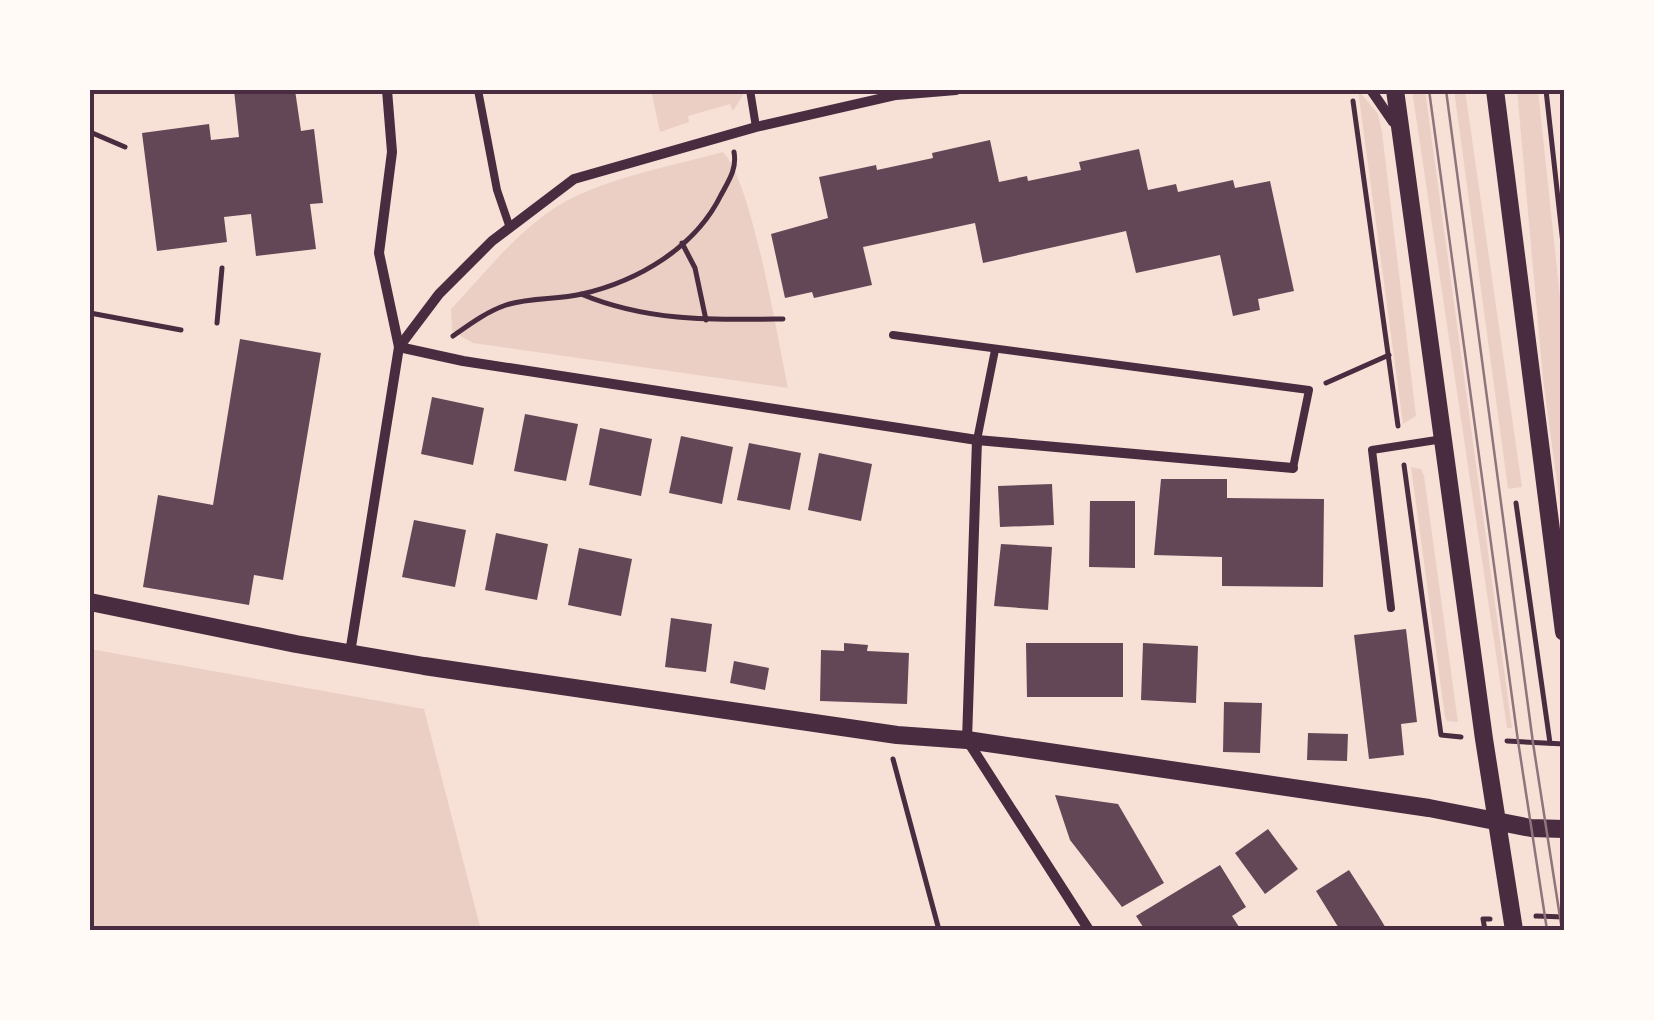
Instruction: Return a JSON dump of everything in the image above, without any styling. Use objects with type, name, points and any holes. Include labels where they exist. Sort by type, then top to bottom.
[{"type":"street","points":[[350,654],[399,347],[378,253],[392,152],[387,90]]},
{"type":"street","points":[[399,347],[439,294],[510,228],[574,179],[756,127],[896,93],[956,90]]},
{"type":"street","points":[[1371,90],[1390,112],[1402,140]]},
{"type":"street","points":[[1394,90],[1497,821],[1517,924]]},
{"type":"street","points":[[1495,90],[1564,632]]},
{"type":"street","points":[[399,347],[482,364],[977,440],[1293,468]]},
{"type":"street","points":[[977,440],[967,740],[1088,930]]},
{"type":"street","points":[[91,602],[350,654],[1429,808],[1531,828],[1564,829]]},
{"type":"lane","points":[[478,90],[496,190],[510,228]]},
{"type":"lane","points":[[750,90],[756,127]]},
{"type":"lane","points":[[893,335],[1309,390],[1293,468]]},
{"type":"lane","points":[[977,440],[996,350]]},
{"type":"lane","points":[[1391,608],[1372,450],[1443,439]]},
{"type":"lane","points":[[90,610],[91,602]]},
{"type":"path","points":[[1546,90],[1564,252]]},
{"type":"path","points":[[1352,92],[1399,430]]},
{"type":"path","points":[[90,132],[125,147]]},
{"type":"path","points":[[453,336],[482,316],[519,301],[581,294],[648,270],[669,258],[715,208],[736,165],[733,150]]},
{"type":"path","points":[[682,243],[695,268],[706,320]]},
{"type":"path","points":[[217,323],[222,268]]},
{"type":"path","points":[[581,294],[606,305],[691,321],[783,319]]},
{"type":"path","points":[[90,314],[182,330]]},
{"type":"path","points":[[1309,390],[1390,355]]},
{"type":"path","points":[[1404,465],[1441,736],[1454,737]]},
{"type":"path","points":[[1516,503],[1550,744]]},
{"type":"path","points":[[1512,741],[1564,744]]},
{"type":"path","points":[[894,747],[892,754],[938,930]]},
{"type":"path","points":[[1517,924],[1564,917]]},
{"type":"path","points":[[1483,920],[1485,930]]},
{"type":"shaded area","points":[[651,90],[746,90],[733,111],[730,104],[688,116],[689,122],[660,132]]},
{"type":"shaded area","points":[[1358,90],[1378,114],[1382,132],[1416,416],[1403,424]]},
{"type":"shaded area","points":[[1412,90],[1425,90],[1512,728],[1507,728]]},
{"type":"shaded area","points":[[1454,90],[1465,90],[1522,487],[1508,489]]},
{"type":"shaded area","points":[[1517,90],[1538,90],[1564,335],[1564,535],[1543,379]]},
{"type":"shaded area","points":[[723,152],[734,169],[754,227],[788,388],[473,343],[452,331],[451,309],[508,247],[558,206],[612,182]]},
{"type":"shaded area","points":[[1411,467],[1421,469],[1424,476],[1458,722],[1447,721],[1445,717]]},
{"type":"shaded area","points":[[90,649],[424,709],[481,930],[90,930]]},
{"type":"building","points":[[234,90],[295,90],[301,131],[314,129],[323,203],[310,204],[316,249],[256,256],[251,214],[224,217],[227,242],[157,251],[142,133],[209,124],[211,140],[239,137]]},
{"type":"building","points":[[990,140],[999,182],[1027,176],[1028,181],[1081,170],[1079,162],[1139,149],[1148,190],[1176,184],[1178,192],[1233,180],[1235,188],[1270,181],[1294,291],[1258,299],[1260,310],[1233,316],[1220,255],[1136,273],[1126,231],[983,263],[975,223],[863,247],[872,285],[814,298],[812,292],[785,298],[771,234],[828,218],[819,177],[933,158],[932,153]]},
{"type":"building","points":[[240,339],[321,353],[283,580],[254,575],[249,605],[143,587],[158,495],[213,505]]},
{"type":"building","points":[[432,397],[484,408],[473,465],[421,454]]},
{"type":"building","points":[[525,414],[578,424],[566,481],[514,471]]},
{"type":"building","points":[[600,428],[652,439],[641,496],[589,485]]},
{"type":"building","points":[[681,436],[733,447],[722,504],[669,493]]},
{"type":"building","points":[[749,443],[801,453],[790,510],[737,500]]},
{"type":"building","points":[[819,453],[872,464],[861,521],[808,510]]},
{"type":"building","points":[[1161,479],[1227,479],[1227,498],[1324,499],[1323,587],[1222,586],[1222,557],[1154,555]]},
{"type":"building","points":[[1052,484],[1054,525],[1000,527],[998,486]]},
{"type":"building","points":[[1090,501],[1135,501],[1135,568],[1089,567]]},
{"type":"building","points":[[414,520],[466,530],[455,587],[402,577]]},
{"type":"building","points":[[496,533],[548,544],[537,600],[485,590]]},
{"type":"building","points":[[1001,544],[1052,547],[1048,610],[994,606]]},
{"type":"building","points":[[579,548],[632,559],[621,616],[568,605]]},
{"type":"building","points":[[671,618],[712,624],[706,672],[665,667]]},
{"type":"building","points":[[1406,629],[1417,722],[1401,724],[1404,755],[1369,759],[1354,635]]},
{"type":"building","points":[[844,643],[868,645],[867,651],[909,653],[907,704],[820,701],[821,650],[844,651]]},
{"type":"building","points":[[1026,643],[1123,643],[1123,697],[1027,697]]},
{"type":"building","points":[[1143,643],[1198,646],[1196,703],[1141,700]]},
{"type":"building","points":[[734,661],[769,668],[765,690],[730,683]]},
{"type":"building","points":[[1224,702],[1262,703],[1260,753],[1223,752]]},
{"type":"building","points":[[1308,733],[1348,734],[1347,761],[1307,760]]},
{"type":"building","points":[[1055,795],[1118,804],[1164,883],[1122,907],[1070,840]]},
{"type":"building","points":[[1268,829],[1298,869],[1265,894],[1235,853]]},
{"type":"building","points":[[1220,865],[1246,907],[1232,916],[1241,930],[1145,930],[1136,916]]},
{"type":"building","points":[[1349,870],[1387,930],[1340,930],[1316,891]]},
{"type":"tram line","points":[[1429,90],[1547,930]]},
{"type":"tram line","points":[[1446,90],[1533,743],[1562,930]]}]
